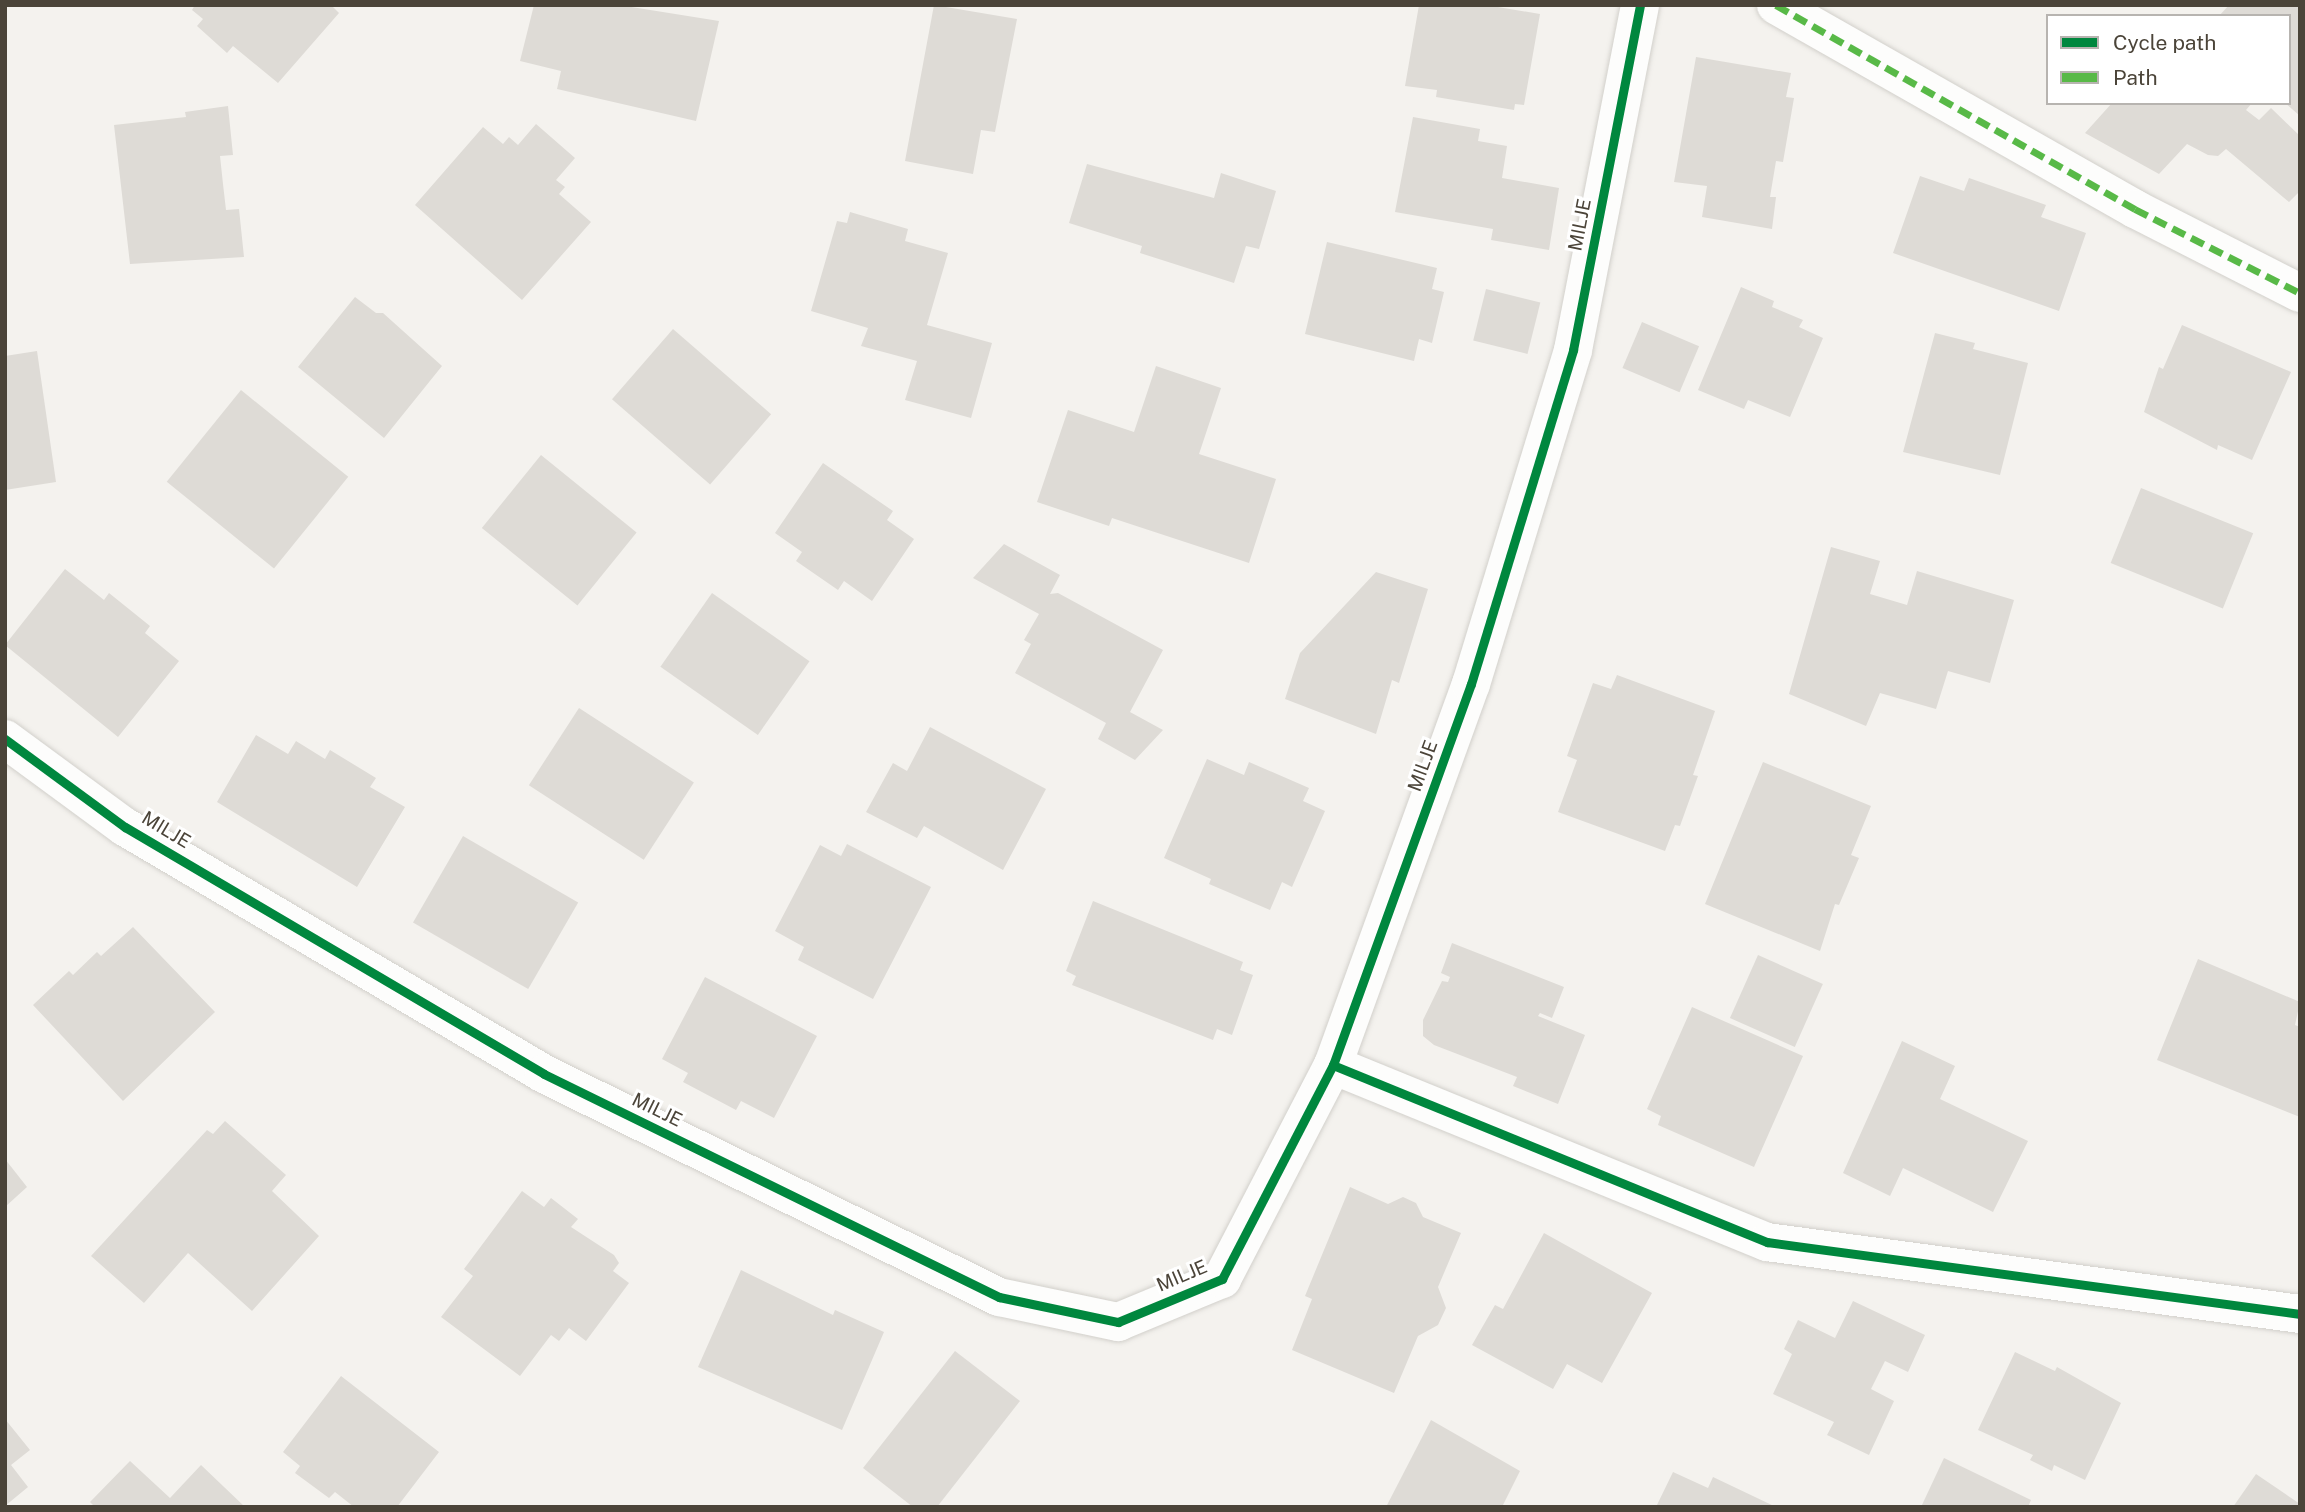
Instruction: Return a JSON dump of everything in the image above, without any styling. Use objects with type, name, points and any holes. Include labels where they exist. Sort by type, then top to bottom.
[{"type":"street","name":"MILJE","points":[[5,739],[125,827],[544,1074],[999,1297],[1118,1322],[1222,1279],[1333,1065],[1471,684],[1573,350],[1640,5]]},
{"type":"street","points":[[1776,5],[2135,209],[2300,293]]},
{"type":"street","points":[[1333,1065],[1767,1242],[2300,1314]]},
{"type":"building","points":[[195,5],[331,5],[339,13],[278,83],[233,46],[227,53],[197,26],[203,19],[192,10]]},
{"type":"building","points":[[534,5],[619,5],[719,21],[696,121],[557,89],[561,71],[520,61]]},
{"type":"building","points":[[934,5],[1017,19],[995,132],[981,130],[973,174],[905,161]]},
{"type":"building","points":[[1419,5],[1486,5],[1540,14],[1524,105],[1515,104],[1514,110],[1436,97],[1437,90],[1405,86]]},
{"type":"building","points":[[2229,5],[2300,5],[2300,116],[2287,105],[2291,105],[2291,14],[2221,14]]},
{"type":"building","points":[[1696,57],[1791,73],[1786,97],[1794,98],[1783,162],[1776,161],[1770,197],[1776,197],[1772,229],[1702,217],[1707,186],[1674,182]]},
{"type":"building","points":[[2110,105],[2250,105],[2246,110],[2259,120],[2271,108],[2300,136],[2300,191],[2289,202],[2226,149],[2218,156],[2208,155],[2187,144],[2159,174],[2085,133]]},
{"type":"building","points":[[228,106],[233,155],[220,156],[226,210],[239,209],[244,257],[130,264],[114,125],[186,117],[185,112]]},
{"type":"building","points":[[1413,117],[1480,129],[1478,141],[1507,146],[1502,178],[1559,188],[1549,250],[1491,240],[1493,229],[1395,212]]},
{"type":"building","points":[[536,124],[575,158],[556,180],[565,187],[559,194],[591,222],[522,300],[415,205],[483,127],[503,144],[509,137],[518,145]]},
{"type":"building","points":[[1087,164],[1214,198],[1221,173],[1276,191],[1259,249],[1246,246],[1234,283],[1140,253],[1142,246],[1069,223]]},
{"type":"building","points":[[1920,176],[1964,191],[1969,178],[2046,205],[2041,217],[2086,233],[2059,311],[1893,253]]},
{"type":"building","points":[[850,212],[908,229],[905,241],[948,253],[927,325],[992,343],[971,418],[905,400],[917,361],[861,346],[868,328],[811,311],[837,221],[847,223]]},
{"type":"building","points":[[1327,242],[1437,268],[1432,289],[1444,292],[1432,343],[1419,339],[1414,361],[1305,334]]},
{"type":"building","points":[[1741,287],[1774,301],[1772,307],[1803,320],[1799,327],[1823,338],[1790,417],[1748,400],[1744,409],[1698,390]]},
{"type":"building","points":[[1486,289],[1540,303],[1528,354],[1473,340]]},
{"type":"building","points":[[355,297],[376,313],[383,313],[442,366],[384,438],[298,367]]},
{"type":"building","points":[[1642,322],[1699,346],[1680,392],[1622,368]]},
{"type":"building","points":[[2182,325],[2291,372],[2252,460],[2218,445],[2217,450],[2144,412],[2159,367],[2163,369]]},
{"type":"building","points":[[673,329],[771,414],[710,484],[612,399]]},
{"type":"building","points":[[1935,333],[1975,343],[1973,349],[2028,363],[2000,475],[1903,452]]},
{"type":"building","points":[[37,351],[56,482],[5,490],[5,356]]},
{"type":"building","points":[[1156,366],[1221,388],[1199,454],[1276,479],[1249,563],[1112,518],[1109,526],[1037,502],[1068,410],[1134,432]]},
{"type":"building","points":[[241,390],[348,477],[274,569],[167,482]]},
{"type":"building","points":[[541,455],[637,532],[577,605],[482,528]]},
{"type":"building","points":[[823,463],[893,511],[887,520],[914,539],[872,601],[844,581],[838,590],[796,561],[802,552],[775,533]]},
{"type":"building","points":[[2141,488],[2253,533],[2223,608],[2111,563]]},
{"type":"building","points":[[1004,544],[1060,575],[1050,594],[1058,593],[1163,650],[1130,712],[1163,730],[1135,760],[1098,739],[1106,723],[1015,673],[1031,644],[1024,640],[1039,614],[973,578]]},
{"type":"building","points":[[1831,547],[1880,561],[1870,594],[1907,605],[1917,571],[2014,600],[1990,683],[1948,671],[1936,709],[1880,693],[1866,726],[1789,694]]},
{"type":"building","points":[[65,569],[104,600],[109,593],[150,626],[145,633],[179,661],[118,737],[5,645]]},
{"type":"building","points":[[1376,572],[1428,589],[1399,683],[1392,680],[1376,734],[1285,699],[1300,653]]},
{"type":"building","points":[[712,593],[809,661],[758,735],[660,667]]},
{"type":"building","points":[[1617,675],[1715,711],[1693,775],[1698,776],[1680,826],[1675,825],[1665,851],[1558,812],[1577,760],[1567,756],[1593,683],[1611,689]]},
{"type":"building","points":[[579,708],[694,783],[644,860],[529,785]]},
{"type":"building","points":[[930,727],[1046,789],[1003,870],[924,826],[917,838],[866,812],[893,763],[907,771]]},
{"type":"building","points":[[256,735],[288,754],[296,741],[325,759],[330,750],[376,778],[370,787],[405,807],[357,887],[217,802]]},
{"type":"building","points":[[1207,759],[1244,775],[1249,762],[1309,788],[1303,801],[1325,811],[1292,887],[1282,882],[1270,910],[1209,884],[1211,879],[1164,858]]},
{"type":"building","points":[[1763,762],[1871,806],[1851,855],[1859,858],[1839,905],[1835,904],[1820,951],[1705,904]]},
{"type":"building","points":[[463,836],[578,902],[528,989],[413,923]]},
{"type":"building","points":[[847,844],[931,887],[873,999],[798,960],[804,947],[775,931],[820,845],[841,856]]},
{"type":"building","points":[[1093,901],[1243,962],[1240,970],[1253,975],[1232,1035],[1217,1029],[1213,1040],[1072,985],[1076,976],[1066,971]]},
{"type":"building","points":[[133,927],[215,1012],[123,1101],[33,1005],[69,971],[73,975],[97,952],[101,956]]},
{"type":"building","points":[[1452,943],[1564,987],[1552,1018],[1540,1013],[1538,1016],[1585,1035],[1558,1104],[1513,1086],[1517,1077],[1434,1045],[1423,1036],[1423,1020],[1442,981],[1448,982],[1450,977],[1441,973]]},
{"type":"building","points":[[1758,955],[1823,984],[1795,1047],[1730,1018]]},
{"type":"building","points":[[2198,959],[2300,1002],[2295,1025],[2300,1027],[2300,1117],[2157,1060]]},
{"type":"building","points":[[705,977],[817,1036],[774,1118],[741,1101],[736,1110],[683,1082],[688,1073],[662,1059]]},
{"type":"building","points":[[1692,1007],[1803,1056],[1754,1167],[1658,1125],[1661,1116],[1647,1109]]},
{"type":"building","points":[[1902,1041],[1955,1066],[1940,1099],[2028,1141],[1993,1212],[1903,1168],[1890,1196],[1843,1173]]},
{"type":"building","points":[[225,1121],[286,1175],[272,1191],[319,1236],[252,1311],[188,1253],[144,1303],[91,1256],[207,1130],[213,1134]]},
{"type":"building","points":[[5,1159],[27,1187],[5,1207]]},
{"type":"building","points":[[1350,1187],[1388,1204],[1403,1197],[1416,1203],[1423,1217],[1461,1233],[1438,1287],[1446,1308],[1438,1325],[1418,1336],[1394,1393],[1292,1350],[1312,1299],[1305,1296]]},
{"type":"building","points":[[522,1191],[544,1207],[551,1198],[578,1219],[571,1227],[614,1255],[619,1263],[613,1271],[629,1283],[586,1341],[569,1328],[559,1341],[551,1335],[520,1376],[441,1317],[473,1276],[464,1269]]},
{"type":"building","points":[[1544,1233],[1652,1293],[1602,1383],[1567,1364],[1553,1389],[1472,1345],[1495,1305],[1503,1309]]},
{"type":"building","points":[[741,1270],[833,1315],[835,1310],[884,1332],[842,1430],[698,1367]]},
{"type":"building","points":[[1853,1301],[1925,1335],[1908,1372],[1885,1361],[1871,1389],[1894,1401],[1869,1455],[1827,1435],[1834,1422],[1773,1394],[1792,1354],[1784,1349],[1798,1320],[1835,1338]]},
{"type":"building","points":[[955,1351],[1020,1401],[937,1507],[913,1507],[863,1468]]},
{"type":"building","points":[[2015,1352],[2055,1371],[2057,1367],[2121,1403],[2085,1480],[2054,1465],[2052,1471],[2030,1460],[2033,1455],[1978,1430]]},
{"type":"building","points":[[341,1376],[439,1452],[397,1507],[354,1507],[335,1492],[329,1498],[295,1473],[300,1466],[283,1452]]},
{"type":"building","points":[[5,1419],[30,1450],[11,1465],[28,1487],[5,1506]]},
{"type":"building","points":[[1431,1420],[1520,1471],[1502,1507],[1386,1507]]},
{"type":"building","points":[[1944,1458],[2031,1500],[2028,1507],[1921,1507]]},
{"type":"building","points":[[130,1461],[170,1498],[201,1465],[245,1507],[95,1507],[90,1502]]},
{"type":"building","points":[[1673,1472],[1708,1488],[1713,1477],[1776,1507],[1656,1507]]},
{"type":"building","points":[[2256,1474],[2300,1504],[2300,1507],[2233,1507]]},
{"type":"marked path","points":[[1776,5],[2135,209],[2300,293]]},
{"type":"cycle path","points":[[5,739],[125,827],[544,1074],[999,1297],[1118,1322],[1222,1279],[1333,1065],[1471,684],[1573,350],[1640,5]]},
{"type":"cycle path","points":[[1333,1065],[1767,1242],[2300,1314]]}]
